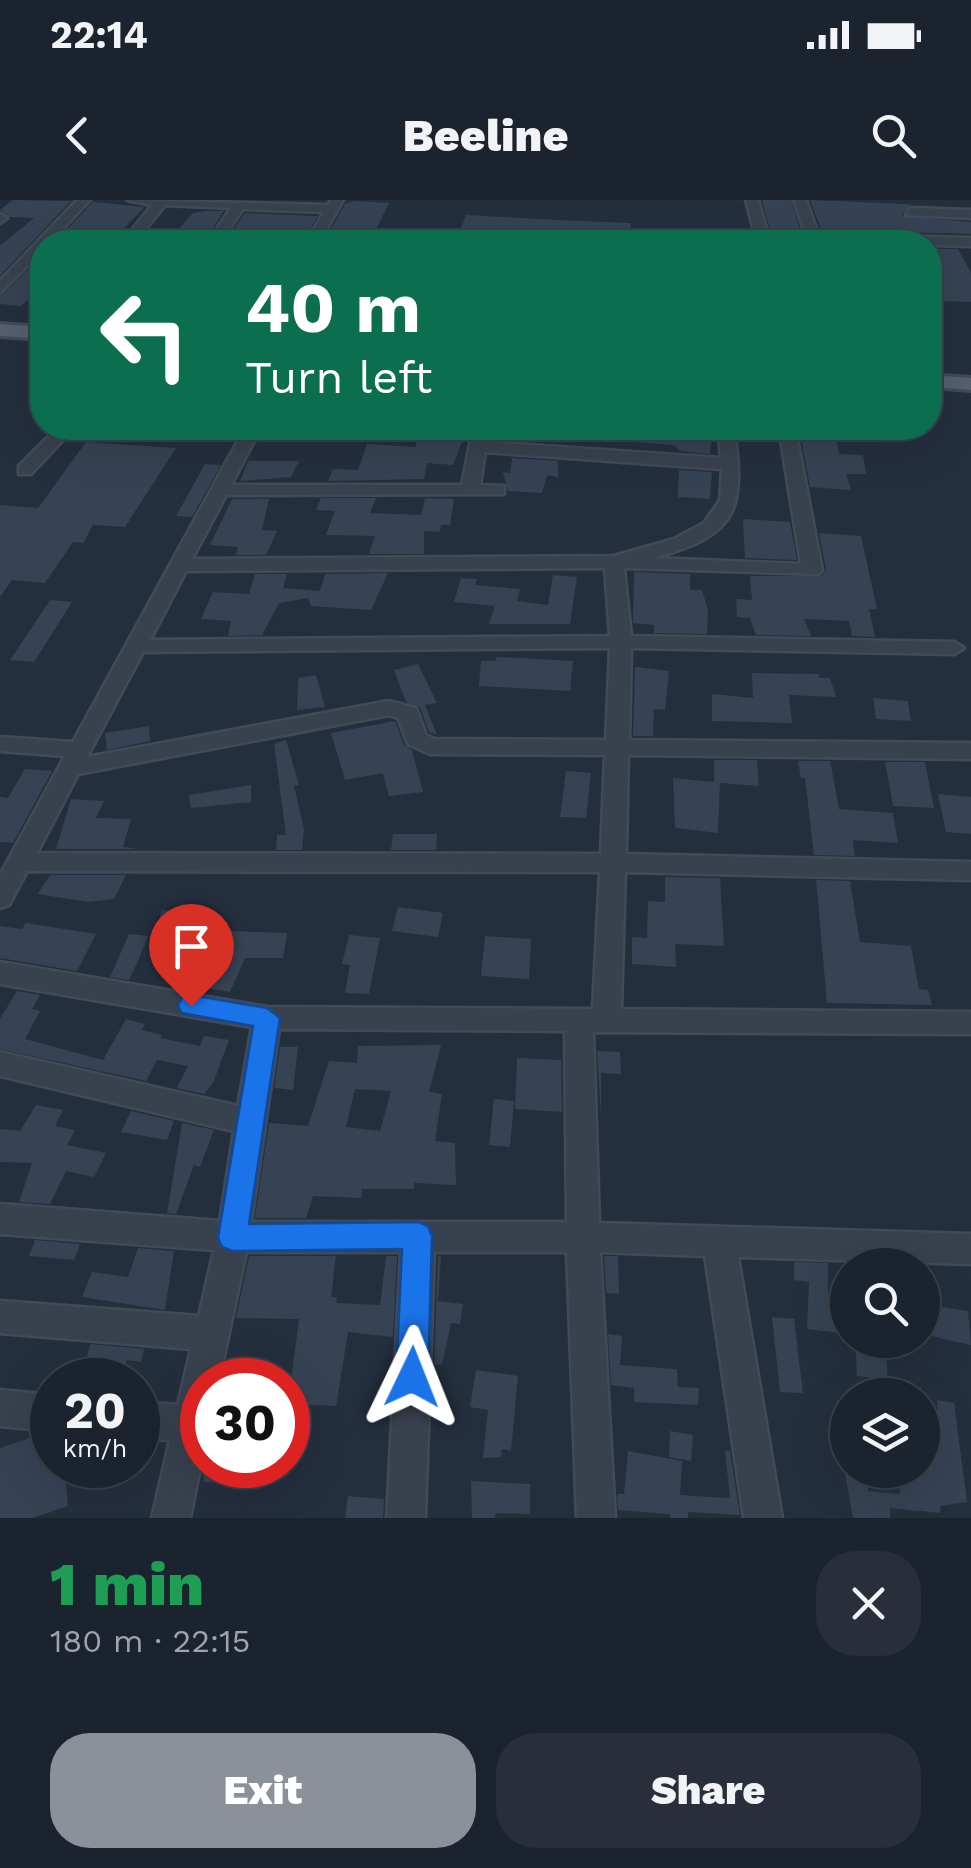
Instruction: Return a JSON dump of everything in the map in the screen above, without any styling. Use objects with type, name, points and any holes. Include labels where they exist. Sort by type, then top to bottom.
[{"type":"main road","points":[[0,320],[30,321]]},
{"type":"main road","points":[[0,330],[30,331]]},
{"type":"main road","points":[[942,368],[971,369]]},
{"type":"main road","points":[[942,383],[971,384]]},
{"type":"street","points":[[55,230],[84,200]]},
{"type":"street","points":[[133,200],[334,205],[320,230]]},
{"type":"street","points":[[752,200],[761,230]]},
{"type":"street","points":[[800,200],[810,230]]},
{"type":"street","points":[[138,230],[162,201]]},
{"type":"street","points":[[222,230],[241,203]]},
{"type":"street","points":[[907,206],[971,214]]},
{"type":"street","points":[[907,206],[919,230]]},
{"type":"street","points":[[942,241],[971,242]]},
{"type":"street","points":[[0,288],[30,257]]},
{"type":"street","points":[[24,470],[54,440]]},
{"type":"street","points":[[0,898],[246,440]]},
{"type":"street","points":[[470,491],[479,440]]},
{"type":"street","points":[[508,440],[728,464]]},
{"type":"street","points":[[614,562],[685,542],[716,524],[730,498],[727,440]]},
{"type":"street","points":[[180,565],[614,562],[812,570],[789,440]]},
{"type":"street","points":[[219,490],[498,490]]},
{"type":"street","points":[[596,1518],[583,1237],[593,1020],[611,862],[619,745],[621,642],[614,562]]},
{"type":"street","points":[[136,646],[621,642],[954,648]]},
{"type":"street","points":[[0,744],[76,759],[389,708],[408,713],[416,739],[430,746],[971,751]]},
{"type":"street","points":[[21,862],[611,862],[971,871]]},
{"type":"street","points":[[0,974],[267,1018],[971,1023]]},
{"type":"street","points":[[206,1358],[233,1238],[267,1018]]},
{"type":"street","points":[[0,1064],[251,1122]]},
{"type":"street","points":[[0,1219],[233,1238],[583,1237],[971,1249]]},
{"type":"street","points":[[406,1518],[418,1236]]},
{"type":"street","points":[[720,1242],[763,1518]]},
{"type":"street","points":[[0,1317],[211,1334]]},
{"type":"street","points":[[0,1408],[30,1411]]},
{"type":"street","points":[[171,1518],[180,1476]]},
{"type":"building","points":[[13,200],[71,201],[44,230],[30,230],[30,244],[0,276],[0,246],[34,218],[10,217],[0,210]]},
{"type":"building","points":[[762,200],[791,200],[800,230],[770,230]]},
{"type":"building","points":[[810,200],[910,204],[902,216],[971,222],[971,234],[942,233],[942,230],[821,230]]},
{"type":"building","points":[[93,202],[145,207],[122,230],[66,230]]},
{"type":"building","points":[[389,203],[376,230],[330,230],[345,204]]},
{"type":"building","points":[[224,211],[212,230],[178,230],[193,213]]},
{"type":"building","points":[[245,213],[318,216],[309,230],[233,230]]},
{"type":"building","points":[[466,215],[631,223],[630,230],[460,230]]},
{"type":"building","points":[[942,249],[958,249],[971,273],[971,302],[942,301]]},
{"type":"building","points":[[30,268],[30,298],[21,306],[0,304],[0,297]]},
{"type":"building","points":[[463,440],[453,465],[427,463],[424,479],[328,481],[333,469],[358,470],[367,444],[415,447],[417,441]]},
{"type":"building","points":[[604,440],[711,440],[710,454],[680,451],[674,445]]},
{"type":"building","points":[[801,440],[837,440],[839,454],[863,455],[866,474],[846,474],[851,490],[810,487]]},
{"type":"building","points":[[86,442],[176,448],[125,527],[93,525],[83,543],[73,542],[45,583],[12,580],[0,597],[0,505],[38,508]]},
{"type":"building","points":[[512,458],[558,461],[558,477],[547,475],[542,493],[508,491],[503,472],[510,473]]},
{"type":"building","points":[[248,461],[299,461],[291,477],[240,481]]},
{"type":"building","points":[[205,464],[221,465],[192,517],[176,516]]},
{"type":"building","points":[[679,470],[712,472],[710,499],[678,497]]},
{"type":"building","points":[[321,498],[376,498],[370,513],[421,515],[425,498],[454,499],[450,525],[441,525],[440,532],[424,531],[424,554],[369,554],[375,536],[326,535],[335,511],[316,510]]},
{"type":"building","points":[[232,499],[269,499],[262,530],[277,531],[266,555],[236,555],[238,547],[210,545]]},
{"type":"building","points":[[743,519],[790,522],[797,560],[745,558]]},
{"type":"building","points":[[819,533],[861,536],[877,609],[869,609],[875,637],[852,636],[849,621],[804,619],[811,636],[756,635],[750,618],[737,617],[736,599],[752,600],[750,576],[822,576],[826,569]]},
{"type":"building","points":[[634,572],[690,574],[690,590],[702,590],[708,610],[707,634],[654,633],[654,625],[633,623]]},
{"type":"building","points":[[388,573],[371,610],[311,606],[308,598],[279,603],[262,635],[228,636],[231,621],[201,619],[213,592],[249,594],[255,574],[287,574],[283,588],[320,591],[325,574]]},
{"type":"building","points":[[553,575],[577,577],[570,624],[489,624],[495,606],[454,602],[461,578],[477,579],[475,585],[520,589],[517,601],[548,605]]},
{"type":"building","points":[[50,600],[72,602],[34,662],[10,660]]},
{"type":"building","points":[[496,657],[573,661],[570,691],[479,686],[481,661],[496,661]]},
{"type":"building","points":[[418,664],[437,703],[425,705],[437,735],[429,732],[420,707],[406,702],[394,670]]},
{"type":"building","points":[[635,667],[669,671],[665,710],[654,709],[653,736],[633,736]]},
{"type":"building","points":[[752,673],[819,674],[819,678],[830,678],[836,697],[789,695],[792,723],[712,721],[712,694],[753,698]]},
{"type":"building","points":[[316,675],[325,707],[297,710],[298,678]]},
{"type":"building","points":[[873,698],[908,701],[911,721],[876,719]]},
{"type":"building","points":[[395,721],[404,745],[412,750],[423,792],[389,796],[383,773],[345,780],[331,733]]},
{"type":"building","points":[[149,726],[150,741],[107,750],[105,733]]},
{"type":"building","points":[[286,740],[299,785],[294,786],[304,829],[302,850],[276,850],[277,835],[286,835],[274,744]]},
{"type":"building","points":[[714,760],[757,760],[759,786],[720,783],[718,833],[675,828],[673,778],[714,782]]},
{"type":"building","points":[[798,761],[830,761],[839,809],[893,813],[898,843],[853,840],[855,856],[814,855],[805,778],[801,778]]},
{"type":"building","points":[[885,762],[925,762],[934,808],[893,806]]},
{"type":"building","points":[[25,769],[52,771],[13,843],[0,842],[0,797],[8,798]]},
{"type":"building","points":[[566,771],[591,773],[586,818],[560,817]]},
{"type":"building","points":[[251,785],[251,802],[191,808],[189,795]]},
{"type":"building","points":[[938,794],[971,797],[971,834],[946,832]]},
{"type":"building","points":[[71,799],[104,801],[96,818],[131,819],[123,847],[139,849],[56,849]]},
{"type":"building","points":[[393,834],[437,834],[436,850],[391,850]]},
{"type":"building","points":[[50,875],[126,875],[114,899],[88,902],[38,894]]},
{"type":"building","points":[[665,877],[720,878],[724,946],[675,944],[676,967],[632,964],[632,937],[647,938],[648,901],[665,902]]},
{"type":"building","points":[[816,880],[850,881],[860,942],[911,946],[919,989],[928,990],[932,1005],[827,1003]]},
{"type":"building","points":[[398,907],[443,913],[438,937],[392,931]]},
{"type":"building","points":[[162,910],[208,916],[199,939],[182,937],[184,930],[156,928]]},
{"type":"building","points":[[26,923],[96,934],[77,971],[0,958],[0,926],[22,929]]},
{"type":"building","points":[[204,930],[287,933],[283,958],[245,958],[230,992],[184,984]]},
{"type":"building","points":[[129,934],[148,936],[138,961],[129,980],[110,977]]},
{"type":"building","points":[[349,935],[380,938],[369,994],[345,993],[350,965],[342,964]]},
{"type":"building","points":[[485,936],[531,939],[529,979],[481,976]]},
{"type":"building","points":[[17,991],[40,995],[32,1009],[40,1011],[25,1039],[103,1060],[126,1019],[145,1024],[142,1030],[162,1035],[160,1038],[200,1046],[204,1036],[229,1040],[213,1083],[204,1094],[177,1088],[188,1066],[157,1060],[146,1081],[0,1049],[0,1019]]},
{"type":"building","points":[[441,1045],[429,1092],[442,1094],[435,1141],[455,1143],[456,1185],[414,1183],[414,1189],[362,1189],[361,1198],[313,1196],[306,1218],[255,1218],[269,1123],[308,1126],[329,1061],[357,1063],[358,1046]],"holes":[[[355,1089],[391,1091],[380,1131],[346,1127]]]},
{"type":"building","points":[[280,1047],[298,1047],[293,1090],[274,1088]]},
{"type":"building","points":[[561,1051],[562,1112],[515,1109],[517,1058],[561,1060]]},
{"type":"building","points":[[597,1051],[620,1052],[621,1074],[601,1073],[601,1116]]},
{"type":"building","points":[[494,1099],[514,1101],[510,1147],[489,1145]]},
{"type":"building","points":[[36,1105],[63,1110],[55,1126],[75,1130],[67,1145],[106,1153],[94,1177],[66,1171],[50,1204],[19,1202],[32,1163],[0,1162],[0,1129],[20,1131]]},
{"type":"building","points":[[131,1111],[174,1121],[167,1140],[121,1132]]},
{"type":"building","points":[[182,1123],[214,1130],[200,1167],[194,1165],[176,1214],[167,1213]]},
{"type":"building","points":[[35,1240],[80,1244],[74,1260],[29,1256]]},
{"type":"building","points":[[138,1248],[174,1251],[165,1310],[82,1297],[92,1272],[128,1277]]},
{"type":"building","points":[[249,1256],[336,1256],[331,1297],[337,1297],[336,1303],[380,1305],[386,1256],[397,1256],[393,1337],[348,1332],[336,1406],[310,1405],[310,1358],[294,1358],[299,1319],[236,1318]]},
{"type":"building","points":[[438,1256],[438,1301],[463,1304],[460,1324],[451,1323],[442,1365],[434,1364]]},
{"type":"building","points":[[604,1256],[618,1256],[619,1294],[606,1293]]},
{"type":"building","points":[[794,1262],[828,1263],[830,1332],[807,1329],[809,1282],[794,1280]]},
{"type":"building","points":[[940,1307],[968,1311],[971,1345],[940,1338]]},
{"type":"building","points":[[772,1317],[794,1319],[803,1393],[780,1392]]},
{"type":"building","points":[[608,1334],[622,1336],[620,1365],[677,1369],[678,1387],[699,1388],[698,1405],[634,1402],[634,1388],[611,1385]]},
{"type":"building","points":[[91,1344],[156,1350],[144,1349],[142,1358],[86,1358]]},
{"type":"building","points":[[856,1358],[886,1358],[888,1378],[857,1376]]},
{"type":"building","points":[[476,1370],[518,1376],[511,1451],[502,1449],[501,1457],[483,1458],[488,1410],[470,1407]]},
{"type":"building","points":[[940,1401],[954,1403],[967,1502],[940,1506],[941,1513],[890,1508],[890,1518],[853,1518],[848,1488],[900,1494],[900,1488],[940,1488]]},
{"type":"building","points":[[670,1431],[693,1435],[691,1461],[669,1457]]},
{"type":"building","points":[[30,1438],[30,1488],[66,1488],[68,1506],[32,1518],[0,1518],[0,1448]]},
{"type":"building","points":[[628,1451],[682,1461],[680,1495],[725,1498],[730,1497],[725,1451],[730,1451],[740,1515],[688,1512],[688,1518],[670,1518],[670,1514],[618,1510],[617,1494],[624,1494]]},
{"type":"building","points":[[471,1481],[530,1484],[530,1514],[496,1513],[495,1518],[472,1518]]},
{"type":"building","points":[[348,1496],[384,1499],[383,1518],[345,1518]]},
{"type":"route","points":[[191,1006],[267,1018],[233,1238],[418,1236],[412,1377]]}]
